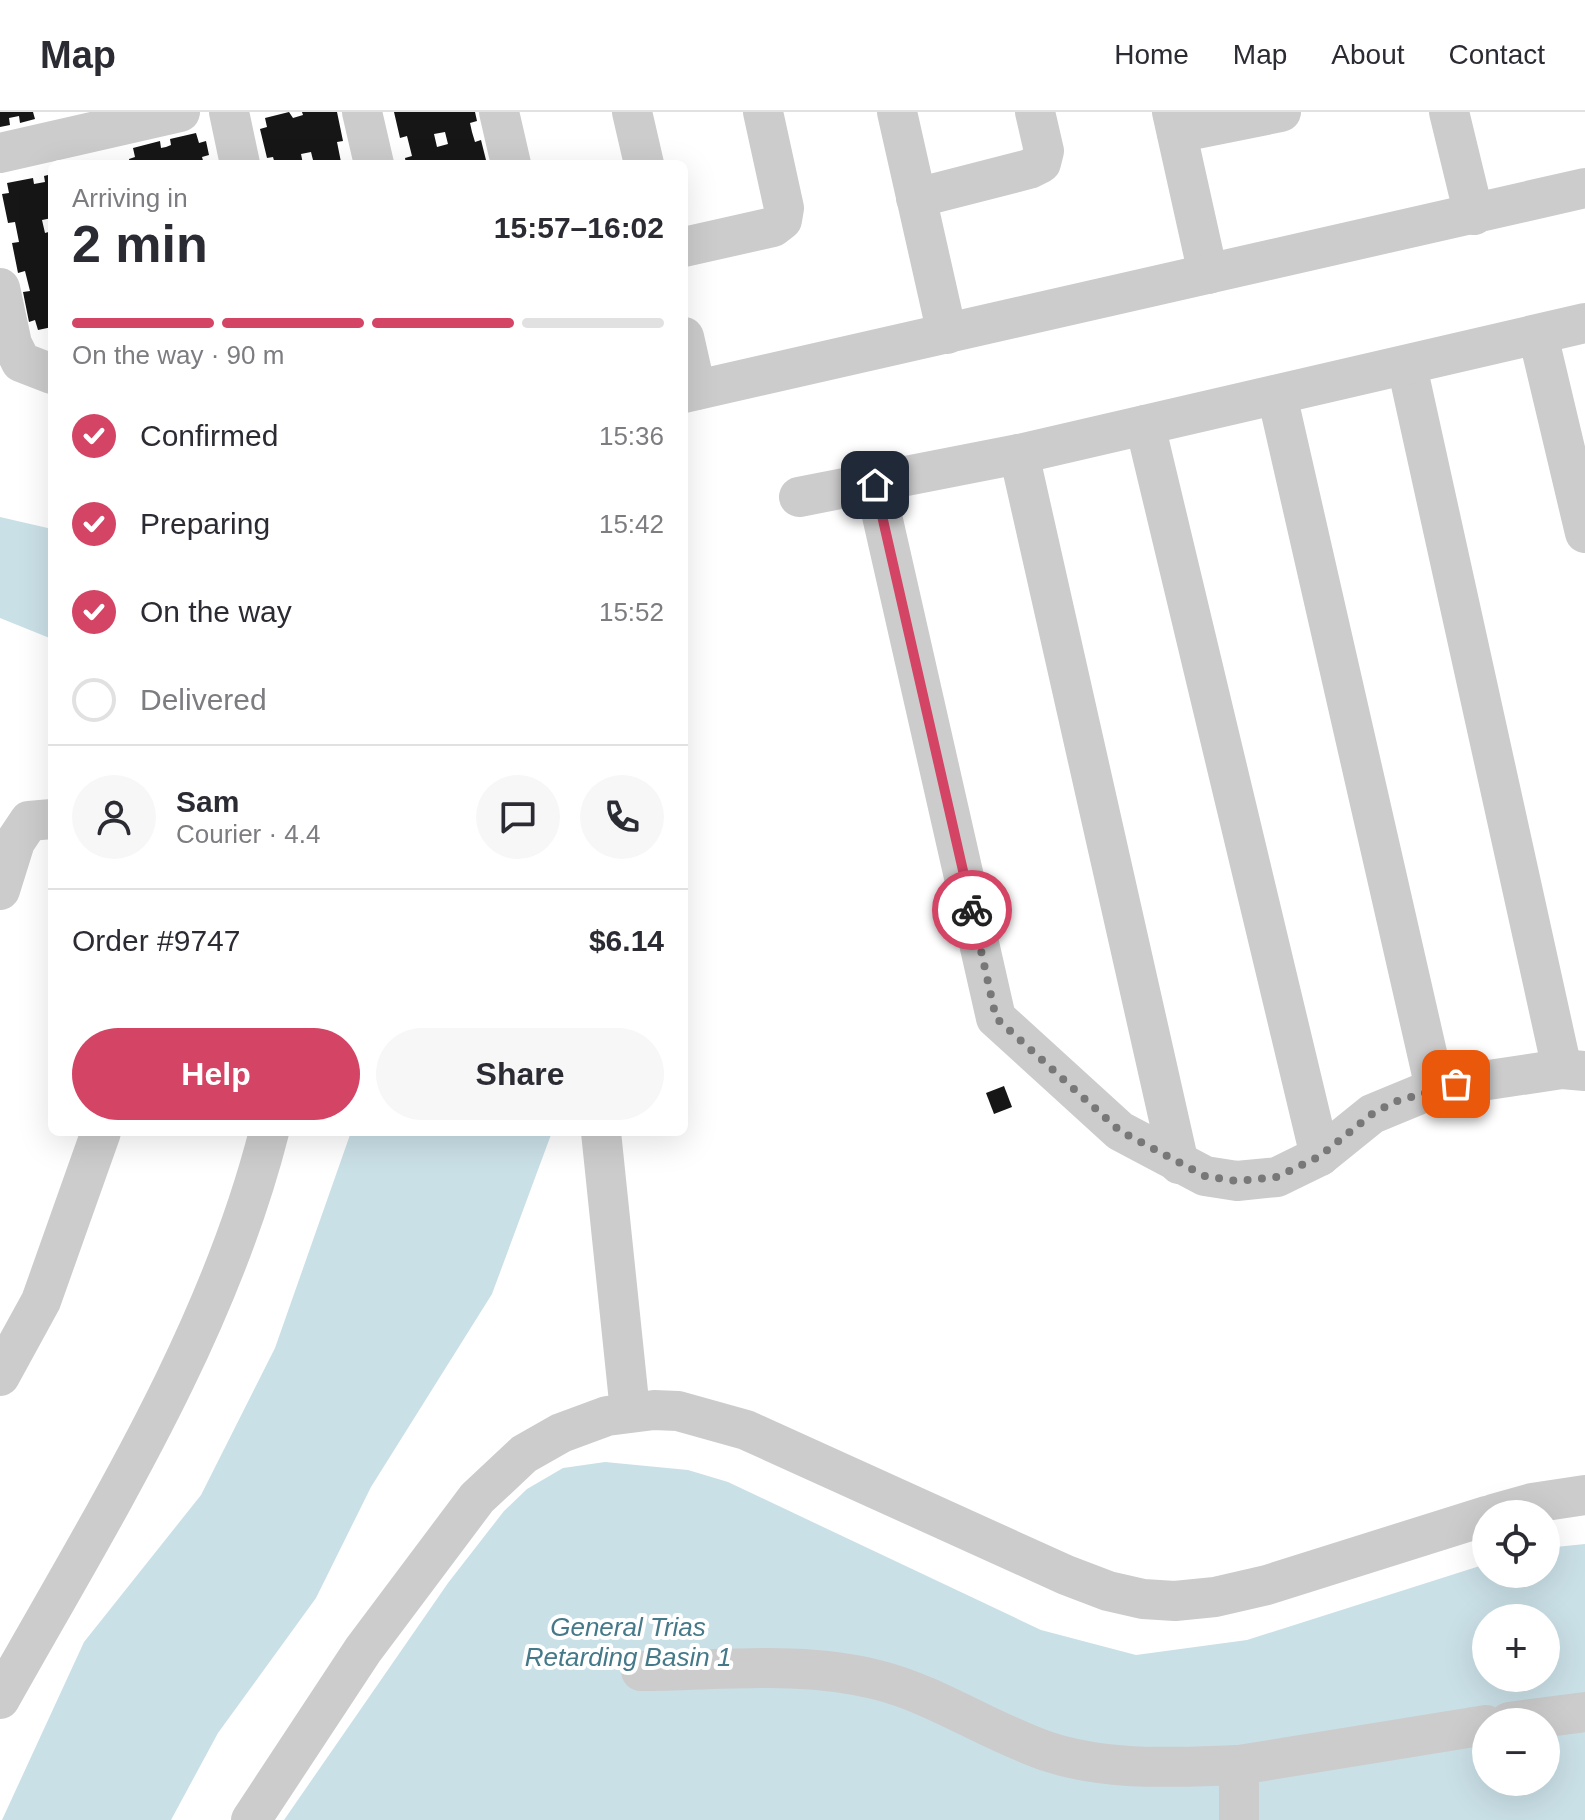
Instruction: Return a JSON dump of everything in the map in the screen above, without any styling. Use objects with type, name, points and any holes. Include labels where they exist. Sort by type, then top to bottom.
[{"type":"street","points":[[0,153],[86,137],[180,112]]},
{"type":"street","points":[[229,112],[239,160]]},
{"type":"street","points":[[362,112],[373,160]]},
{"type":"street","points":[[499,112],[510,160]]},
{"type":"street","points":[[632,112],[643,160]]},
{"type":"street","points":[[688,246],[773,227],[782,220],[784,208],[763,112]]},
{"type":"street","points":[[897,112],[947,334]]},
{"type":"street","points":[[916,198],[1029,169],[1041,163],[1044,151],[1035,112]]},
{"type":"street","points":[[1208,274],[1174,122],[1281,112]]},
{"type":"street","points":[[1449,112],[1474,215]]},
{"type":"street","points":[[690,392],[1585,188]]},
{"type":"street","points":[[0,288],[12,344],[21,362],[48,372]]},
{"type":"street","points":[[799,497],[875,485],[1019,454],[1585,323]]},
{"type":"street","points":[[1538,335],[1585,533]]},
{"type":"street","points":[[875,485],[996,1018],[1120,1131],[1205,1176],[1237,1181],[1277,1177],[1320,1156],[1372,1114],[1435,1088],[1574,1070],[1407,366]]},
{"type":"street","points":[[1277,395],[1435,1088]]},
{"type":"street","points":[[1145,425],[1320,1156]]},
{"type":"street","points":[[1019,454],[1179,1164]]},
{"type":"street","points":[[0,890],[15,842],[29,821],[48,819]]},
{"type":"street","points":[[0,1376],[41,1301],[100,1136]]},
{"type":"street","points":[[0,1699],[174,1387],[255,1188],[268,1136]]},
{"type":"street","points":[[601,1136],[630,1411]]},
{"type":"street","points":[[251,1820],[363,1650],[443,1539],[493,1479],[541,1443],[583,1424],[630,1411],[678,1411],[746,1430],[1066,1575],[1108,1591],[1143,1599],[1194,1600],[1242,1592],[1472,1520]]},
{"type":"street","points":[[1552,1500],[1585,1495]]},
{"type":"street","points":[[641,1671],[795,1670],[857,1675],[909,1689],[1044,1750],[1078,1760],[1168,1767],[1239,1765],[1472,1727]]},
{"type":"street","points":[[1560,1715],[1585,1712]]},
{"type":"street","points":[[1239,1765],[1239,1820]]},
{"type":"water","points":[[0,517],[48,528],[48,637],[0,618]]},
{"type":"water","points":[[350,1136],[551,1136],[492,1294],[371,1487],[316,1598],[218,1733],[171,1820],[2,1820],[84,1642],[201,1495],[275,1348]]},
{"type":"water","name":"General Trias Retarding Basin 1","points":[[605,1462],[688,1470],[728,1482],[1041,1630],[1136,1655],[1247,1640],[1472,1568],[1472,1588],[1560,1588],[1560,1547],[1585,1544],[1585,1820],[284,1820],[448,1583],[504,1511],[527,1489],[563,1468]]},
{"type":"building","points":[[0,112],[33,112],[35,119],[20,123],[19,116],[9,118],[10,125],[0,127]]},
{"type":"building","points":[[289,112],[293,118],[303,115],[302,112],[337,112],[343,141],[337,142],[341,160],[313,160],[311,152],[301,154],[302,160],[267,158],[260,129],[267,127],[265,118]]},
{"type":"building","points":[[394,112],[475,112],[477,121],[470,123],[472,132],[475,142],[481,140],[486,160],[405,160],[412,156],[407,136],[400,138]],"holes":[[[445,132],[448,144],[437,147],[434,134]]]},
{"type":"building","points":[[196,133],[199,143],[206,141],[209,155],[202,157],[203,160],[129,160],[135,157],[133,148],[160,141],[161,148],[166,147],[171,145],[170,139]]},
{"type":"building","points":[[48,175],[48,219],[42,220],[45,233],[48,232],[48,328],[38,330],[35,320],[29,322],[23,292],[30,291],[25,271],[18,273],[12,243],[19,242],[15,222],[8,223],[2,194],[9,193],[7,183],[33,178],[34,184],[45,182],[44,176]]},
{"type":"building","points":[[1004,1086],[1012,1107],[994,1114],[986,1093]]},
{"type":"way so far","points":[[972,910],[996,1018],[1120,1131],[1205,1176],[1237,1181],[1277,1177],[1320,1156],[1351,1129],[1394,1102],[1456,1084]]},
{"type":"route","points":[[875,485],[972,910]]}]
